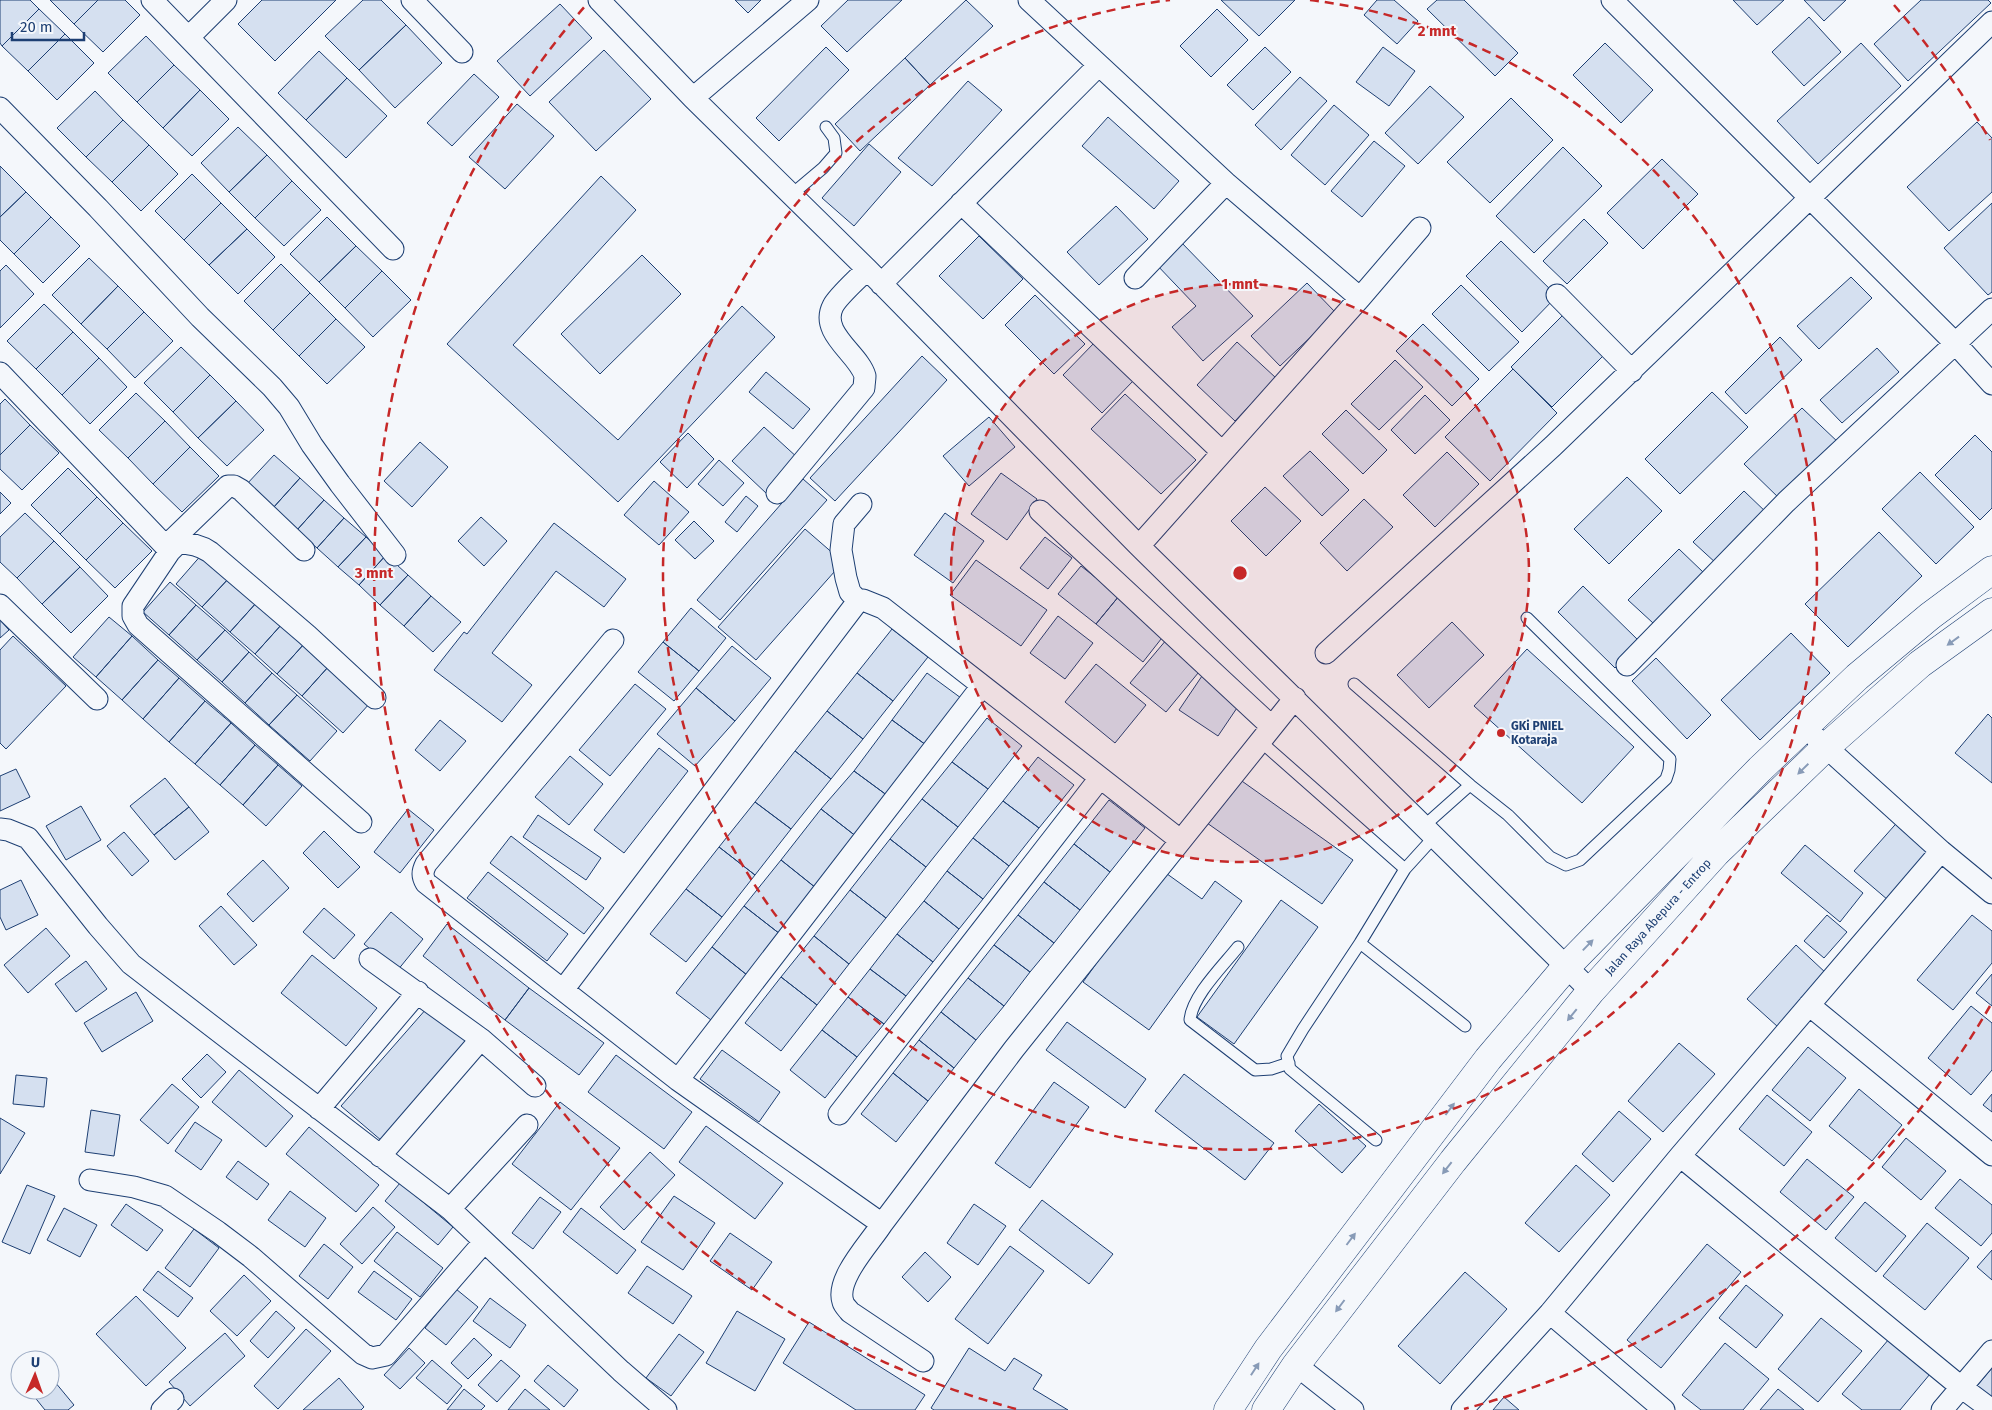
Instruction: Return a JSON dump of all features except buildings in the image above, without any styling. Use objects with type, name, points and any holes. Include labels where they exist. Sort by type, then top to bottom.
[{"type":"highway","points":[[1228,1410],[1268,1349],[1482,1066],[1566,967],[1760,769],[1857,677],[1930,616],[1992,570]]},
{"type":"highway","name":"Jalan Raya Abepura - Entrop","points":[[1266,1410],[1296,1365],[1453,1161],[1591,991],[1716,853],[1826,747],[1920,664],[1992,612]]},
{"type":"street","points":[[152,0],[393,249]]},
{"type":"street","points":[[189,37],[226,0]]},
{"type":"street","points":[[412,0],[462,52]]},
{"type":"street","points":[[599,0],[692,98],[874,276],[1139,546],[1591,991]]},
{"type":"street","points":[[692,98],[808,0]]},
{"type":"street","points":[[1029,0],[1226,183],[1360,298]]},
{"type":"street","points":[[1612,0],[1812,198],[1955,343],[1992,384]]},
{"type":"street","points":[[1326,653],[1546,453],[1992,22]]},
{"type":"street","points":[[777,493],[864,388],[865,376],[860,365],[842,345],[830,320],[833,306],[874,276],[961,202],[1098,66]]},
{"type":"street","points":[[0,108],[98,208],[200,317],[272,387],[289,408],[312,445],[340,484],[395,555]]},
{"type":"street","points":[[1135,278],[1226,183]]},
{"type":"street","points":[[961,202],[1222,452]]},
{"type":"street","points":[[1139,546],[1420,228]]},
{"type":"street","points":[[1557,295],[1632,371]]},
{"type":"street","points":[[1626,665],[1786,502],[1992,309]]},
{"type":"street","points":[[0,373],[168,548]]},
{"type":"street","points":[[304,550],[242,490],[234,486],[228,486],[168,548],[133,606],[134,616],[138,625],[361,822]]},
{"type":"street","points":[[858,602],[850,592],[841,550],[844,524],[861,504]]},
{"type":"street","points":[[1040,511],[1266,734]]},
{"type":"street","points":[[168,548],[178,543],[183,543],[199,546],[210,552],[307,635],[375,698]]},
{"type":"street","points":[[563,990],[858,602],[863,600],[883,608],[1180,840]]},
{"type":"street","points":[[0,605],[97,699]]},
{"type":"street","points":[[612,640],[426,864],[422,871],[426,884],[678,1080],[882,1224]]},
{"type":"street","points":[[678,1080],[982,686]]},
{"type":"street","points":[[923,1361],[850,1312],[843,1302],[842,1293],[845,1278],[882,1224],[1014,1049],[1295,698]]},
{"type":"street","points":[[1804,729],[1992,893]]},
{"type":"street","points":[[838,1114],[1100,778]]},
{"type":"street","points":[[0,829],[28,838],[131,964],[450,1209],[666,1410]]},
{"type":"street","points":[[1462,1410],[1550,1313],[1680,1156],[1941,850]]},
{"type":"street","points":[[370,959],[418,992],[480,1039],[535,1086]]},
{"type":"street","points":[[319,1109],[418,992]]},
{"type":"street","points":[[1809,1005],[1992,1155]]},
{"type":"street","points":[[380,1156],[480,1039]]},
{"type":"street","points":[[450,1209],[527,1125]]},
{"type":"street","points":[[1680,1156],[1961,1387],[1992,1410]]},
{"type":"street","points":[[90,1180],[134,1187],[165,1196],[251,1257],[363,1354],[372,1358],[386,1355],[484,1242]]},
{"type":"street","points":[[1550,1313],[1664,1410]]},
{"type":"street","points":[[1942,1410],[1992,1351]]},
{"type":"street","points":[[1296,1365],[1353,1410]]},
{"type":"lane","points":[[791,195],[823,168],[836,153],[834,138],[826,127]]},
{"type":"lane","points":[[1354,684],[1470,785],[1508,815],[1550,857],[1566,865],[1580,860],[1666,779],[1670,770],[1670,759],[1526,618]]},
{"type":"lane","points":[[1266,734],[1405,869]]},
{"type":"lane","points":[[1376,1140],[1290,1069],[1287,1056],[1429,831],[1470,785]]},
{"type":"lane","points":[[1360,943],[1465,1026]]},
{"type":"lane","points":[[1238,946],[1196,1001],[1190,1020],[1255,1070],[1272,1069],[1288,1063]]},
{"type":"place","name":"GKi PNIEL Kotaraja","points":[[1501,733]]}]
